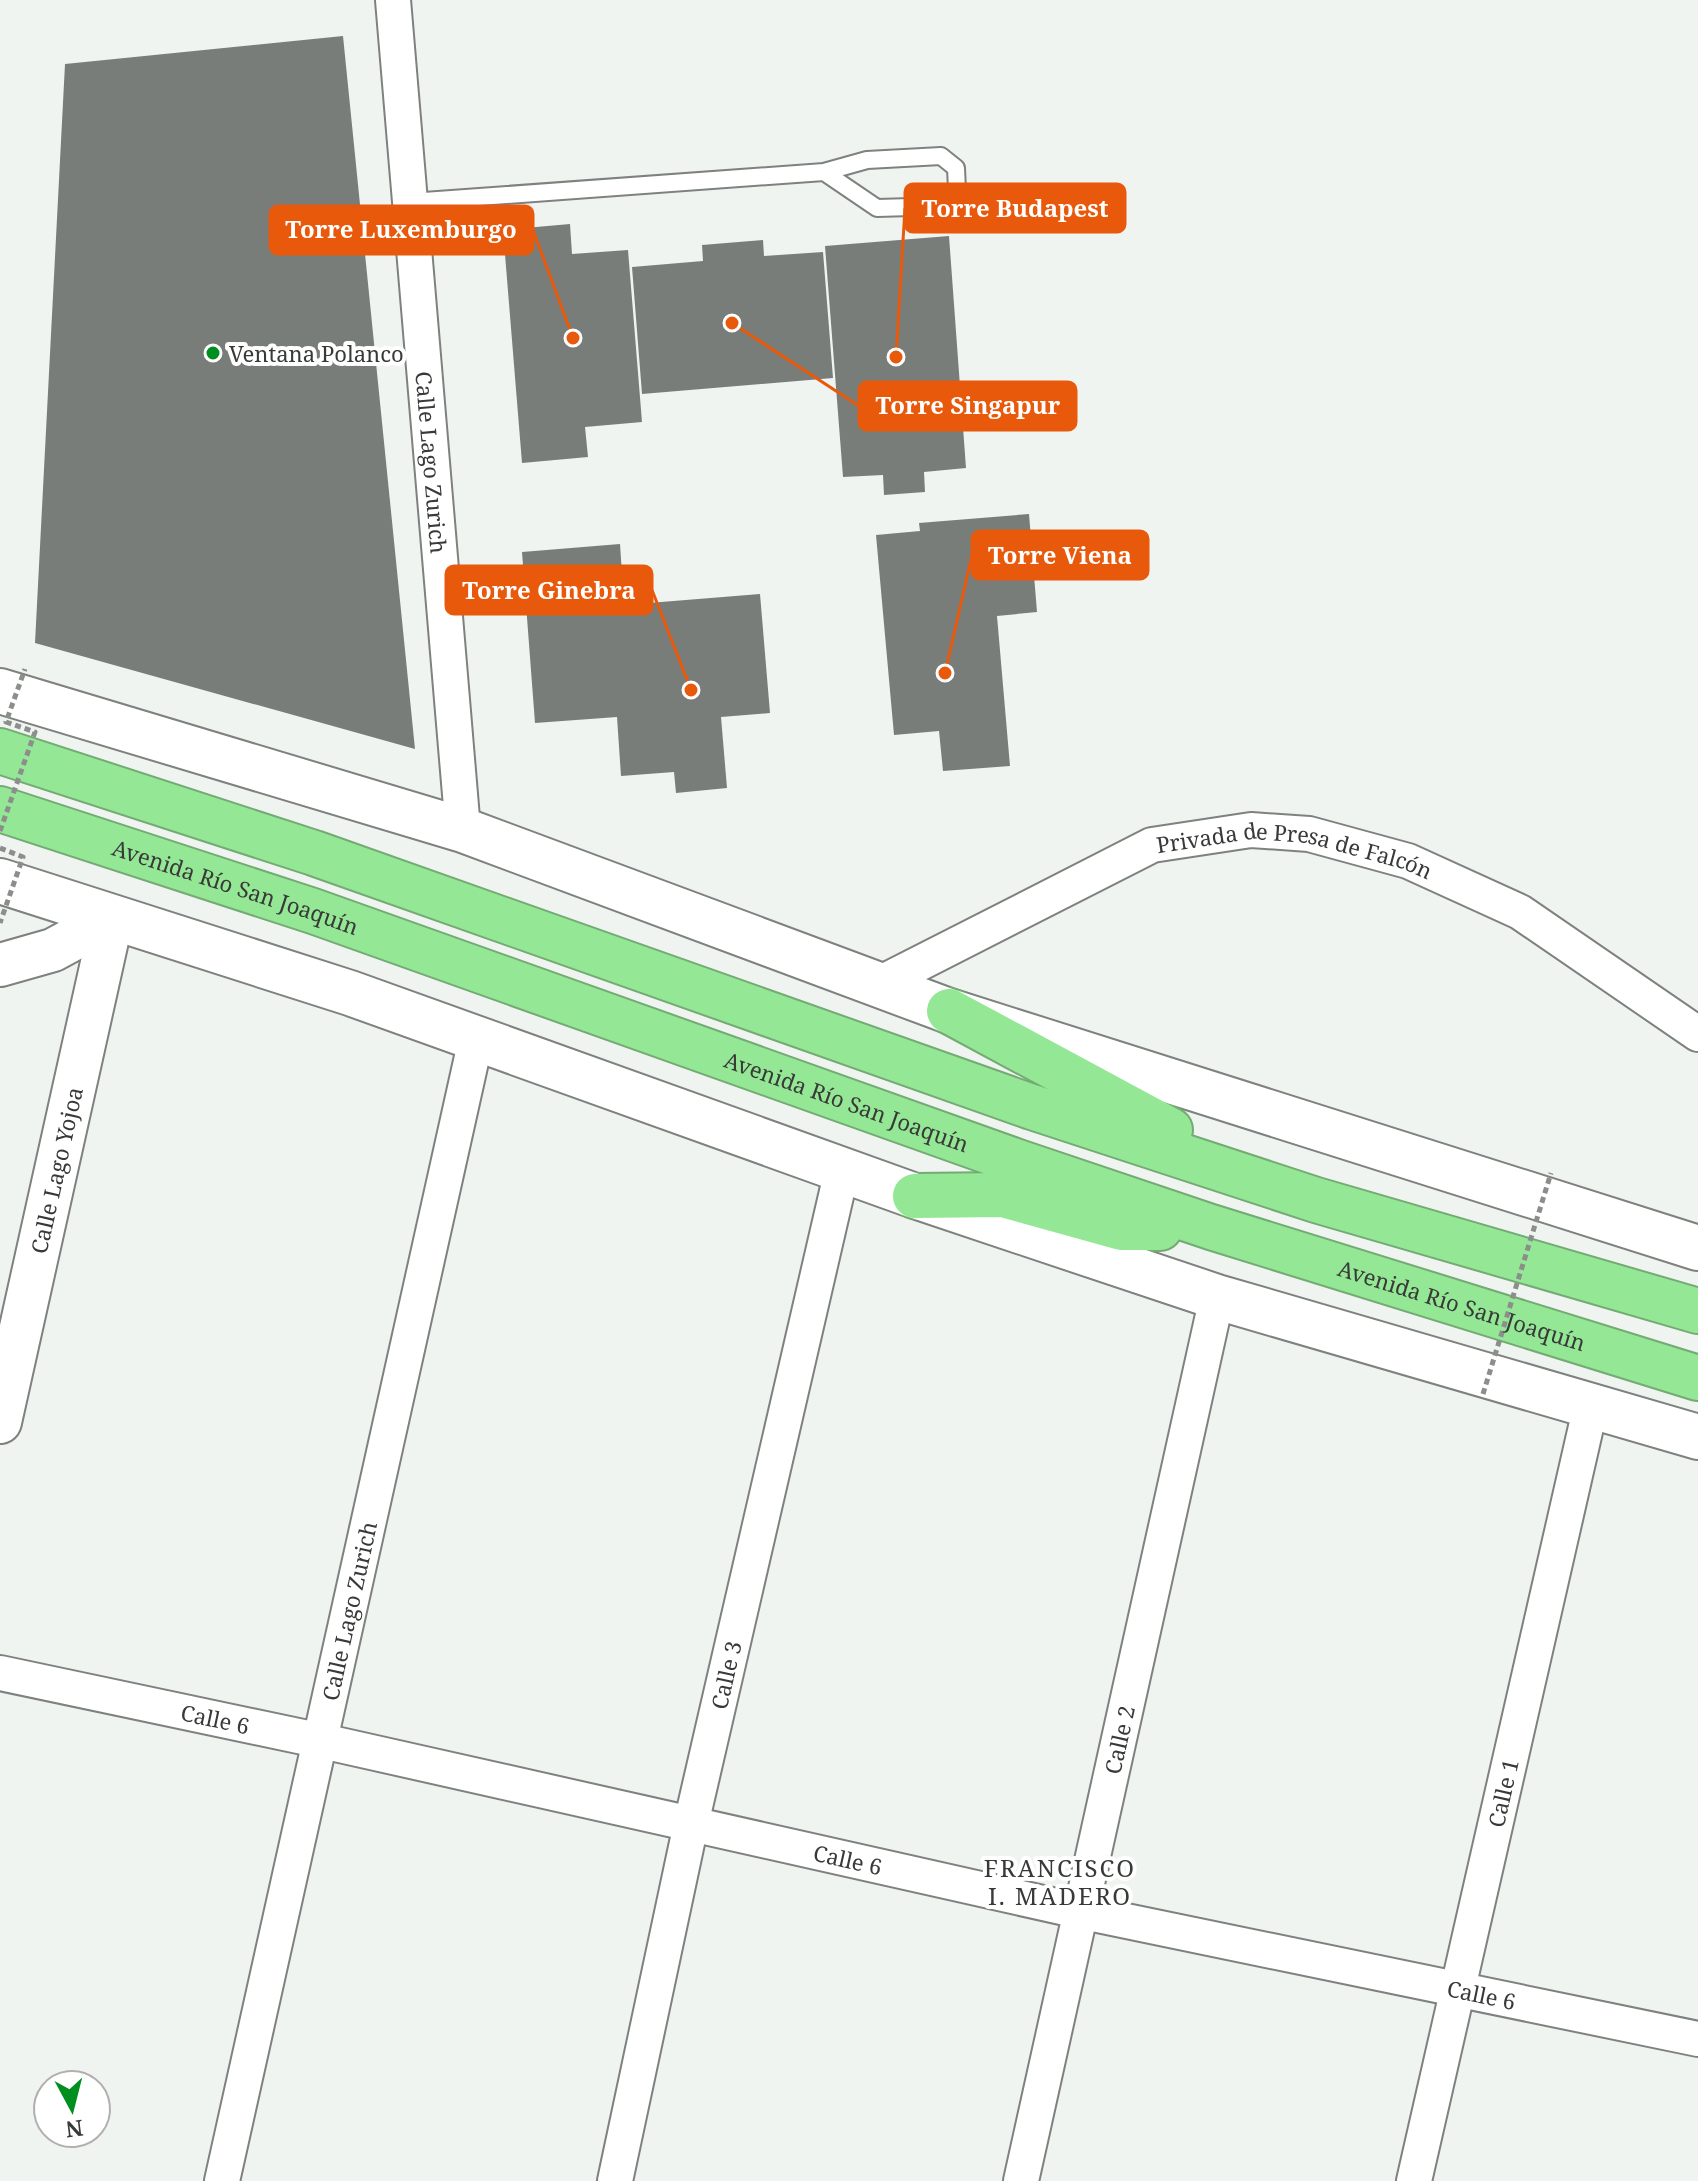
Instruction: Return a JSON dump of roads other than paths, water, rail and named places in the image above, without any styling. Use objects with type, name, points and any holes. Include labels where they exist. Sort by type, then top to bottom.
[{"type":"highway","points":[[0,751],[314,853],[1003,1097],[1316,1200],[1698,1311]]},
{"type":"highway","name":"Avenida Río San Joaquín","points":[[0,809],[327,915],[1003,1157],[1211,1227],[1698,1378]]},
{"type":"highway","points":[[949,1011],[1182,1136],[1316,1200]]},
{"type":"highway","points":[[915,1196],[1003,1195],[1122,1228],[1211,1227]]},
{"type":"main road","points":[[12,680],[463,830],[949,1011],[1698,1248]]},
{"type":"main road","points":[[0,881],[350,993],[915,1196],[1217,1297],[1698,1437]]},
{"type":"street","name":"Calle Lago Zurich","points":[[393,0],[463,830]]},
{"type":"street","name":"Privada de Presa de Falcón","points":[[877,985],[1152,845],[1251,830],[1309,834],[1408,861],[1520,912],[1623,979],[1698,1034]]},
{"type":"street","points":[[0,965],[53,950],[112,918]]},
{"type":"street","name":"Calle Lago Yojoa","points":[[0,1422],[112,918]]},
{"type":"street","name":"Calle Lago Zurich","points":[[222,2181],[476,1039]]},
{"type":"street","name":"Calle 3","points":[[615,2181],[691,1824],[842,1170]]},
{"type":"street","name":"Calle 2","points":[[1021,2181],[1217,1297]]},
{"type":"street","name":"Calle 1","points":[[1414,2181],[1591,1405]]},
{"type":"street","name":"Calle 6","points":[[0,1673],[322,1741],[1083,1912],[1698,2039]]},
{"type":"lane","points":[[410,202],[824,172],[867,160],[941,156],[956,168],[957,190],[946,206],[877,208],[824,172]]},
{"type":"place","name":"Torre Singapur","points":[[732,323]]},
{"type":"place","name":"Torre Luxemburgo","points":[[573,338]]},
{"type":"place","name":"Ventana Polanco","points":[[213,353]]},
{"type":"place","name":"Torre Budapest","points":[[896,357]]},
{"type":"place","name":"Torre Viena","points":[[945,673]]},
{"type":"place","name":"Torre Ginebra","points":[[691,690]]},
{"type":"district","name":"FRANCISCO I. MADERO","points":[[1060,1881]]}]
